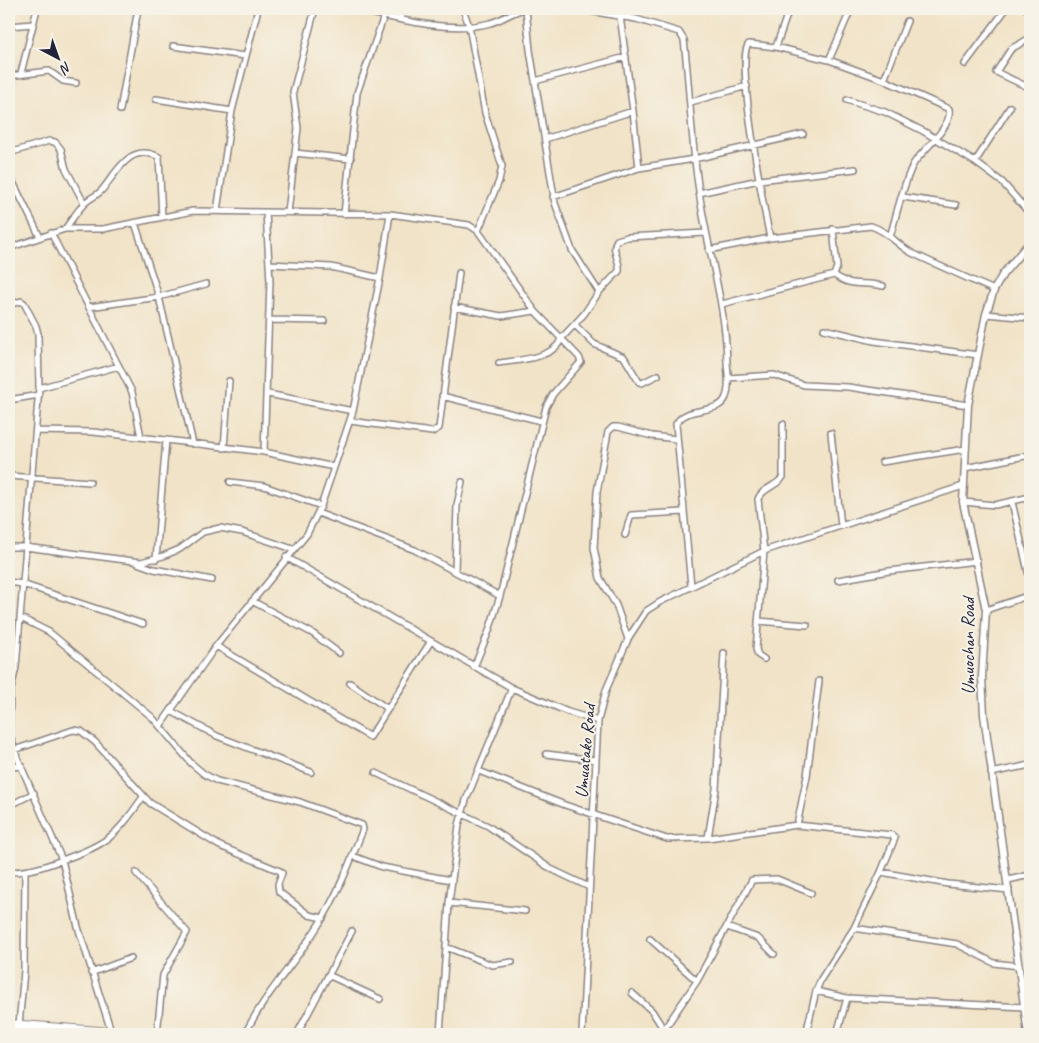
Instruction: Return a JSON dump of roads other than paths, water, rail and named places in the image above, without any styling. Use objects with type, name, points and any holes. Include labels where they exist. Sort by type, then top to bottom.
[{"type":"main road","points":[[9,1024],[138,1034]]},
{"type":"main road","points":[[9,1031],[41,1034]]},
{"type":"street","points":[[21,73],[37,9]]},
{"type":"street","points":[[120,110],[138,9]]},
{"type":"street","points":[[217,211],[232,111],[258,9]]},
{"type":"street","points":[[288,212],[298,128],[293,92],[315,9]]},
{"type":"street","points":[[353,9],[400,19],[469,26],[489,24],[514,10],[526,9],[553,197],[572,250],[599,292]]},
{"type":"street","points":[[400,19],[403,9]]},
{"type":"street","points":[[464,9],[469,26],[485,113],[502,166],[500,181],[478,231]]},
{"type":"street","points":[[578,9],[636,18],[681,34],[684,40],[692,102],[694,159],[709,250],[722,304],[727,335],[728,378],[727,396],[723,403],[716,407],[686,413],[680,417],[676,424],[691,586]]},
{"type":"street","points":[[776,47],[789,9]]},
{"type":"street","points":[[829,60],[851,9]]},
{"type":"street","points":[[965,64],[1006,9]]},
{"type":"street","points":[[1026,9],[1030,11]]},
{"type":"street","points":[[344,214],[358,93],[384,16]]},
{"type":"street","points":[[620,16],[633,111],[638,168]]},
{"type":"street","points":[[884,80],[907,21]]},
{"type":"street","points":[[9,26],[33,24]]},
{"type":"street","points":[[1030,38],[1011,49],[996,72],[1030,88]]},
{"type":"street","points":[[770,238],[753,145],[747,86],[746,45],[753,44],[776,47],[829,60],[884,80],[948,109],[949,116],[936,139],[914,163],[890,237]]},
{"type":"street","points":[[173,46],[245,56]]},
{"type":"street","points":[[535,81],[626,57]]},
{"type":"street","points":[[9,76],[21,73],[49,72],[63,81],[76,83]]},
{"type":"street","points":[[692,102],[747,86]]},
{"type":"street","points":[[156,99],[232,111]]},
{"type":"street","points":[[847,100],[885,112],[975,162],[1002,182],[1030,214]]},
{"type":"street","points":[[975,162],[1010,107]]},
{"type":"street","points":[[545,139],[633,111]]},
{"type":"street","points":[[553,197],[638,168],[694,159],[803,134]]},
{"type":"street","points":[[9,153],[49,141],[56,142],[61,149],[66,169],[84,203]]},
{"type":"street","points":[[295,153],[351,159]]},
{"type":"street","points":[[65,229],[84,203],[101,192],[121,164],[130,156],[152,154],[159,157],[162,217]]},
{"type":"street","points":[[699,193],[759,180],[855,169]]},
{"type":"street","points":[[9,174],[40,237]]},
{"type":"street","points":[[903,197],[956,205]]},
{"type":"street","points":[[9,248],[65,229],[103,229],[193,211],[390,214],[468,225],[478,231],[535,312],[579,356],[581,362],[549,399],[500,596],[489,631],[474,666]]},
{"type":"street","points":[[264,452],[268,394],[269,320],[269,264],[266,212]]},
{"type":"street","points":[[160,726],[216,646],[286,557],[307,534],[318,513],[353,411],[380,278],[390,214]]},
{"type":"street","points":[[135,223],[159,297],[193,444]]},
{"type":"street","points":[[709,250],[770,238],[871,226],[885,231],[897,244],[912,253],[994,290]]},
{"type":"street","points":[[834,229],[837,267],[834,275]]},
{"type":"street","points":[[51,233],[136,402],[141,437]]},
{"type":"street","points":[[499,363],[545,353],[559,344],[599,292],[620,271],[620,265],[614,249],[617,240],[627,237],[706,233]]},
{"type":"street","name":"Umuochan Road","points":[[1028,1034],[982,696],[986,610],[963,502],[963,486],[968,405],[986,314],[994,290],[1003,274],[1030,242]]},
{"type":"street","points":[[269,264],[331,267],[380,278]]},
{"type":"street","points":[[350,421],[432,432],[440,426],[442,396],[459,272]]},
{"type":"street","points":[[722,304],[834,275],[847,284],[883,286]]},
{"type":"street","points":[[89,307],[159,297],[206,284]]},
{"type":"street","points":[[9,304],[21,301],[24,303],[36,326],[39,388],[33,478],[22,584],[21,618],[15,676],[9,692],[9,731],[14,750],[62,860],[91,973],[111,1032]]},
{"type":"street","points":[[454,308],[501,316],[535,312]]},
{"type":"street","points":[[986,314],[1030,318]]},
{"type":"street","points":[[269,320],[324,321]]},
{"type":"street","points":[[575,324],[594,344],[624,357],[638,382],[658,375]]},
{"type":"street","points":[[824,328],[874,341],[978,355]]},
{"type":"street","points":[[39,388],[119,366]]},
{"type":"street","points":[[728,378],[774,375],[804,385],[848,387],[968,405]]},
{"type":"street","points":[[224,448],[229,382]]},
{"type":"street","points":[[268,394],[353,411]]},
{"type":"street","points":[[9,400],[39,395]]},
{"type":"street","points":[[442,396],[542,421]]},
{"type":"street","points":[[764,659],[758,654],[756,649],[764,551],[758,499],[761,492],[778,483],[783,477],[783,424]]},
{"type":"street","points":[[628,639],[616,604],[599,575],[594,548],[597,492],[608,432],[613,427],[618,427],[652,436],[676,439]]},
{"type":"street","points":[[36,432],[85,431],[141,437],[264,452],[334,467]]},
{"type":"street","points":[[831,433],[841,526]]},
{"type":"street","points":[[156,558],[166,440]]},
{"type":"street","points":[[882,462],[966,449]]},
{"type":"street","points":[[964,468],[1030,455]]},
{"type":"street","points":[[9,476],[90,482]]},
{"type":"street","points":[[230,482],[264,486],[321,506]]},
{"type":"street","points":[[455,571],[457,505],[462,482]]},
{"type":"street","name":"Umuatako Road","points":[[582,1034],[594,760],[598,721],[606,690],[628,639],[646,612],[691,586],[764,551],[963,486]]},
{"type":"street","points":[[963,502],[980,505],[1012,502],[1030,497]]},
{"type":"street","points":[[1012,502],[1027,552],[1030,580]]},
{"type":"street","points":[[625,535],[632,515],[684,512]]},
{"type":"street","points":[[318,513],[415,550],[500,596]]},
{"type":"street","points":[[130,561],[156,558],[180,549],[203,532],[220,528],[242,532],[293,549]]},
{"type":"street","points":[[9,547],[25,547],[130,561],[154,570],[212,580]]},
{"type":"street","points":[[286,557],[512,688],[568,712],[598,721]]},
{"type":"street","points":[[838,580],[907,569],[977,561]]},
{"type":"street","points":[[9,582],[22,584],[143,624]]},
{"type":"street","points":[[986,610],[1030,595]]},
{"type":"street","points":[[252,601],[312,633],[339,653]]},
{"type":"street","points":[[21,618],[49,632],[160,726],[191,763],[217,781],[290,799],[360,823],[363,829],[353,856],[323,918],[265,998],[245,1034]]},
{"type":"street","points":[[758,621],[807,625]]},
{"type":"street","points":[[1030,636],[1030,646]]},
{"type":"street","points":[[216,646],[366,736],[373,734],[431,642]]},
{"type":"street","points":[[708,838],[716,789],[724,652]]},
{"type":"street","points":[[797,825],[820,681]]},
{"type":"street","points":[[350,683],[388,709]]},
{"type":"street","points":[[440,1034],[451,880],[462,814],[512,688]]},
{"type":"street","points":[[171,712],[217,736],[311,772]]},
{"type":"street","points":[[14,750],[73,730],[81,731],[95,742],[143,797],[220,846],[280,871],[282,875],[278,884],[279,892],[309,915],[323,918]]},
{"type":"street","points":[[546,754],[594,760]]},
{"type":"street","points":[[991,773],[1030,765]]},
{"type":"street","points":[[9,767],[22,766]]},
{"type":"street","points":[[479,771],[543,797],[668,839],[708,838],[797,825],[892,834],[894,844],[854,928],[821,979],[816,991],[806,1034]]},
{"type":"street","points":[[376,773],[488,826],[564,877],[589,887]]},
{"type":"street","points":[[9,806],[34,793]]},
{"type":"street","points":[[9,872],[25,872],[62,860],[103,843],[116,833],[143,797]]},
{"type":"street","points":[[353,856],[382,867],[451,880]]},
{"type":"street","points":[[18,1024],[24,971],[25,872]]},
{"type":"street","points":[[881,872],[939,883],[1009,890]]},
{"type":"street","points":[[136,873],[187,932],[163,975],[157,1034]]},
{"type":"street","points":[[1008,880],[1030,875]]},
{"type":"street","points":[[632,992],[652,1011],[663,1032],[697,981],[752,880],[777,879],[811,892]]},
{"type":"street","points":[[449,903],[525,911]]},
{"type":"street","points":[[727,927],[758,938],[774,954]]},
{"type":"street","points":[[854,928],[957,944],[994,963],[1019,966]]},
{"type":"street","points":[[297,1034],[352,930]]},
{"type":"street","points":[[650,939],[697,981]]},
{"type":"street","points":[[446,948],[492,965],[512,962]]},
{"type":"street","points":[[91,973],[131,958]]},
{"type":"street","points":[[328,975],[380,999]]},
{"type":"street","points":[[816,991],[847,998],[1025,1007]]},
{"type":"street","points":[[1024,997],[1030,991]]},
{"type":"street","points":[[837,1034],[847,998]]}]
